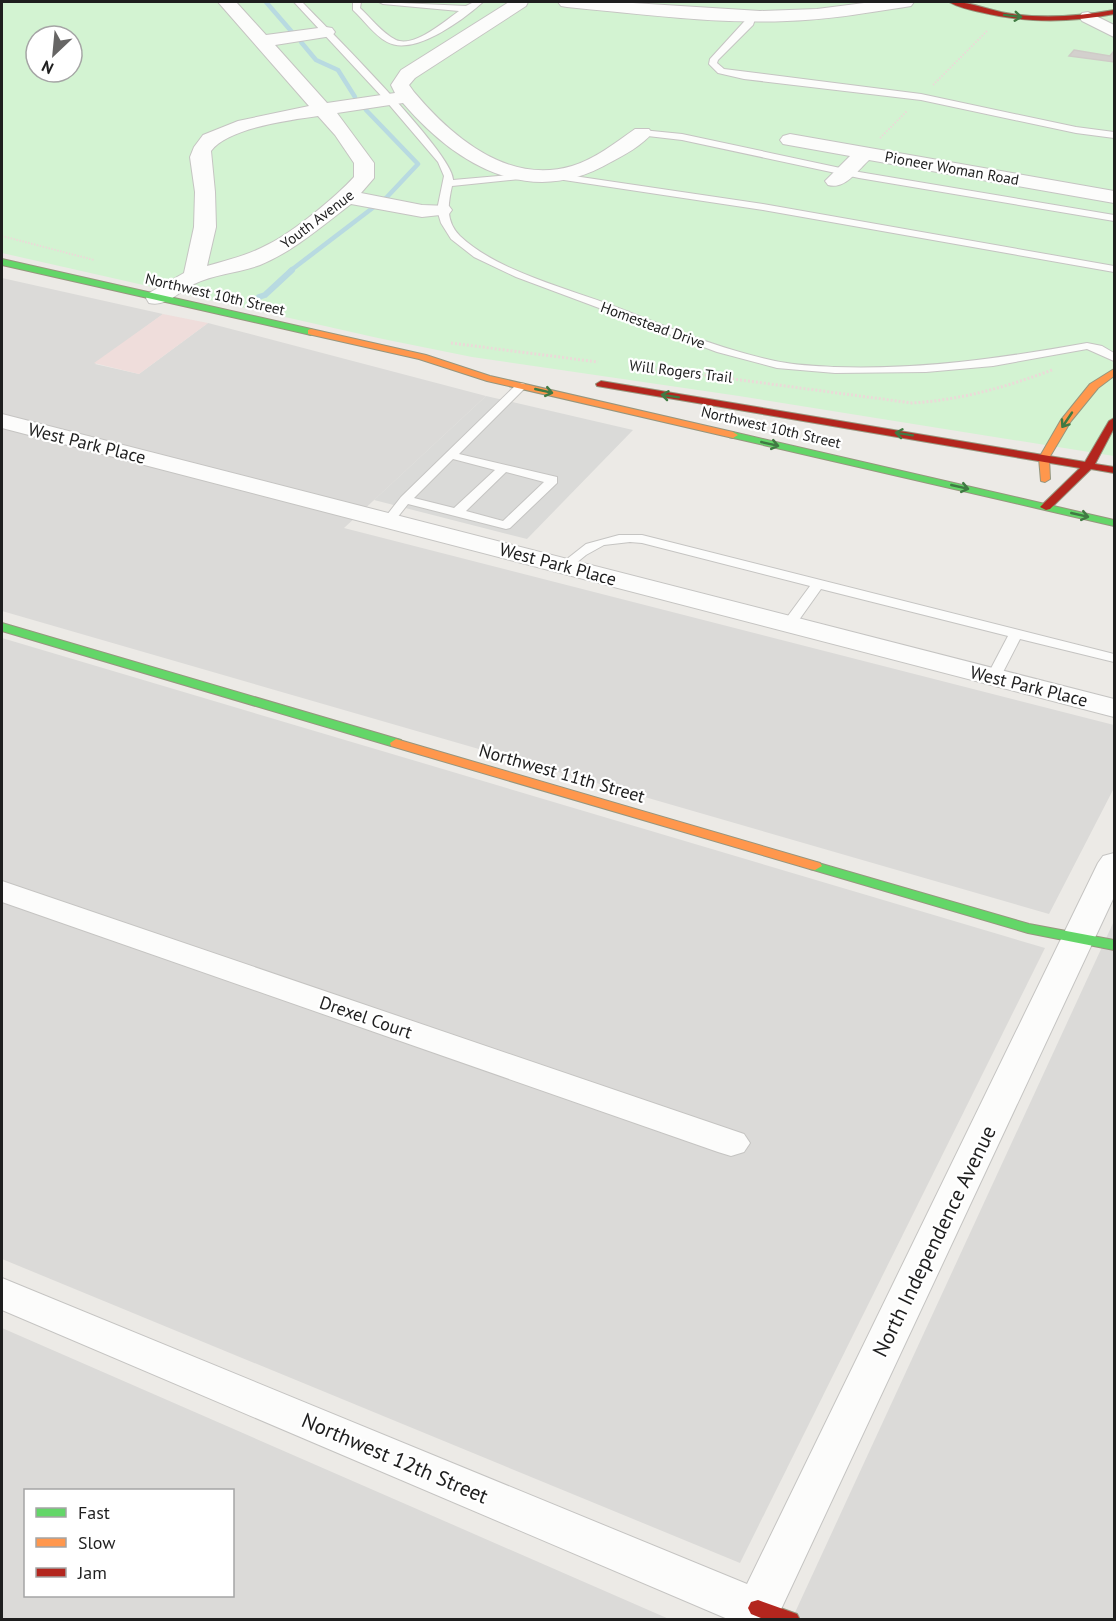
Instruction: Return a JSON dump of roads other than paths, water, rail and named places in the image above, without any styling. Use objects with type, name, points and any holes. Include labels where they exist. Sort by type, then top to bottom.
[{"type":"main road","points":[[952,2],[1002,15],[1043,19],[1088,17],[1114,12]]},
{"type":"main road","name":"Northwest 10th Street","points":[[2,262],[422,357],[520,386],[1114,523]]},
{"type":"main road","name":"Northwest 10th Street","points":[[422,357],[519,371]]},
{"type":"main road","points":[[1046,507],[1044,458],[1066,420],[1094,386],[1114,372]]},
{"type":"main road","name":"Northwest 10th Street","points":[[590,382],[1114,470]]},
{"type":"main road","points":[[1046,507],[1089,465],[1096,449],[1114,421]]},
{"type":"main road","name":"Northwest 11th Street","points":[[2,627],[1017,924],[1096,942]]},
{"type":"street","name":"Youth Avenue","points":[[157,298],[180,282],[250,261],[279,248],[356,199],[364,178],[364,164],[342,131],[228,2]]},
{"type":"street","points":[[398,98],[400,85],[408,74],[520,2]]},
{"type":"street","points":[[567,2],[752,16],[818,14],[905,2]]},
{"type":"street","points":[[1088,17],[1114,32]]},
{"type":"street","points":[[263,41],[326,32]]},
{"type":"street","points":[[195,276],[198,252],[205,227],[205,192],[200,157],[204,145],[229,129],[323,109],[398,98],[465,153],[500,170],[540,175],[574,172],[584,168],[642,133]]},
{"type":"street","name":"Pioneer Woman Road","points":[[790,140],[870,148],[1114,197]]},
{"type":"street","points":[[840,177],[870,148]]},
{"type":"street","points":[[356,199],[426,211],[442,210]]},
{"type":"street","name":"West Park Place","points":[[2,421],[397,510],[564,566],[1114,708]]},
{"type":"street","name":"North Independence Avenue","points":[[767,1616],[1096,942],[1114,863]]},
{"type":"street","name":"Drexel Court","points":[[2,891],[731,1143]]},
{"type":"street","name":"Northwest 12th Street","points":[[2,1293],[767,1616]]},
{"type":"lane","points":[[298,2],[326,32],[398,98],[442,161],[449,176],[442,210]]},
{"type":"lane","points":[[357,2],[356,8],[392,42],[402,44],[419,42],[479,2]]},
{"type":"lane","points":[[383,2],[466,9]]},
{"type":"lane","points":[[752,16],[750,23],[714,59],[713,64],[716,68],[744,75],[921,97],[1076,130],[1114,135]]},
{"type":"lane","points":[[642,133],[682,137],[840,177],[1114,218]]},
{"type":"lane","points":[[448,183],[540,175],[752,205],[1114,269]]},
{"type":"lane","name":"Homestead Drive","points":[[442,210],[446,223],[455,237],[489,261],[568,294],[721,350],[762,362],[812,369],[926,369],[993,363],[1087,346],[1098,348],[1114,358]]},
{"type":"lane","points":[[397,510],[520,386]]},
{"type":"lane","points":[[397,510],[458,512],[506,525],[553,480],[450,455]]},
{"type":"lane","points":[[458,512],[504,468]]},
{"type":"lane","points":[[564,566],[581,551],[596,543],[630,538],[1114,658]]},
{"type":"lane","points":[[789,624],[818,584]]},
{"type":"lane","points":[[993,676],[1016,634]]},
{"type":"waterway","points":[[266,2],[292,32]]},
{"type":"waterway","points":[[301,42],[316,60],[338,70],[355,97]]},
{"type":"waterway","points":[[290,271],[387,197],[418,164],[366,110]]},
{"type":"waterway","points":[[259,297],[265,295],[292,270]]}]
